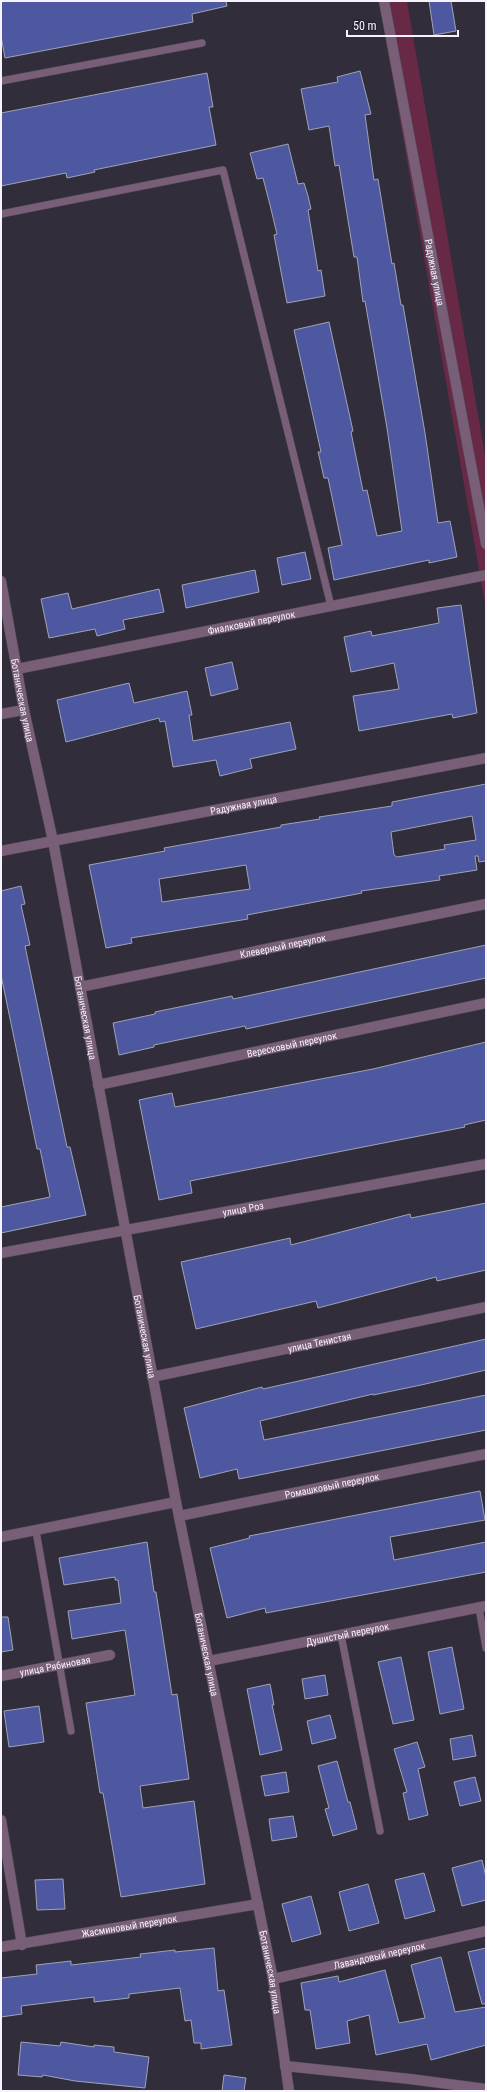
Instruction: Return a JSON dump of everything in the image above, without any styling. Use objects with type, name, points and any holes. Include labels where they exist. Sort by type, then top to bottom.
[{"type":"street","name":"Радужная улица","points":[[384,1],[486,544]]},
{"type":"street","name":"Фиалковый переулок","points":[[17,669],[486,575]]},
{"type":"street","name":"Ботаническая улица","points":[[1,582],[24,710],[53,841],[176,1502],[273,1979],[288,2091]]},
{"type":"street","points":[[1,714],[24,710]]},
{"type":"street","name":"Радужная улица","points":[[1,851],[486,758]]},
{"type":"street","name":"Клеверный переулок","points":[[80,987],[486,904]]},
{"type":"street","name":"Вересковый переулок","points":[[98,1085],[486,1003]]},
{"type":"street","name":"улица Роз","points":[[1,1253],[486,1164]]},
{"type":"street","name":"улица Тенистая","points":[[152,1377],[486,1307]]},
{"type":"street","name":"Ромашковый переулок","points":[[179,1516],[486,1454]]},
{"type":"street","points":[[1,1537],[176,1502]]},
{"type":"street","name":"Душистый переулок","points":[[209,1661],[482,1607]]},
{"type":"street","name":"улица Рябиновая","points":[[1,1676],[110,1656]]},
{"type":"street","points":[[1,1820],[22,1945]]},
{"type":"street","name":"Жасминовый переулок","points":[[1,1947],[22,1945],[258,1904]]},
{"type":"street","name":"Лавандовый переулок","points":[[273,1979],[486,1931]]},
{"type":"street","points":[[284,2066],[410,2079],[486,2089]]},
{"type":"lane","points":[[1,81],[202,43]]},
{"type":"lane","points":[[1,214],[223,170],[331,606]]},
{"type":"lane","points":[[36,1531],[71,1731]]},
{"type":"lane","points":[[482,1607],[486,1648]]},
{"type":"lane","points":[[342,1635],[380,1830]]},
{"type":"shaded area","points":[[379,1],[407,1],[486,461],[486,609]]},
{"type":"building","points":[[1,1],[226,1],[227,6],[192,14],[193,22],[5,58],[1,36]]},
{"type":"building","points":[[429,1],[451,1],[456,31],[434,35]]},
{"type":"building","points":[[360,71],[371,114],[365,115],[374,180],[378,179],[392,264],[394,263],[401,305],[403,305],[425,433],[438,523],[450,521],[457,557],[429,563],[429,560],[334,580],[328,548],[342,545],[328,478],[324,478],[318,452],[321,452],[294,330],[329,322],[353,431],[351,432],[363,491],[367,490],[377,536],[402,531],[387,428],[365,301],[363,302],[357,257],[354,257],[339,165],[335,166],[329,126],[309,130],[301,89],[338,82],[337,77]]},
{"type":"building","points":[[207,73],[213,107],[209,107],[216,145],[94,170],[95,172],[67,178],[66,173],[1,186],[1,113]]},
{"type":"building","points":[[288,144],[298,184],[304,183],[308,196],[311,209],[308,210],[318,271],[321,270],[325,296],[287,303],[274,235],[277,234],[270,205],[263,178],[257,179],[250,153]]},
{"type":"building","points":[[305,552],[311,579],[282,585],[277,558]]},
{"type":"building","points":[[255,570],[259,592],[186,608],[182,585]]},
{"type":"building","points":[[159,589],[164,612],[123,620],[125,629],[97,636],[95,629],[49,638],[41,599],[68,593],[72,609]]},
{"type":"building","points":[[461,605],[477,713],[453,718],[452,714],[359,731],[353,696],[399,689],[394,663],[351,672],[344,637],[371,631],[372,636],[439,623],[437,608]]},
{"type":"building","points":[[232,662],[238,689],[211,696],[205,668]]},
{"type":"building","points":[[129,683],[134,703],[187,691],[192,715],[189,715],[193,741],[290,722],[296,749],[250,759],[252,768],[220,776],[216,760],[173,767],[165,721],[160,722],[159,718],[66,742],[57,700]]},
{"type":"building","points":[[486,784],[486,861],[479,862],[478,856],[475,856],[477,870],[439,876],[440,880],[361,891],[362,893],[247,915],[248,919],[131,938],[132,943],[106,948],[89,865],[165,851],[164,848],[281,827],[281,825],[320,819],[319,817],[392,806],[392,802]],"holes":[[[472,816],[476,840],[444,845],[445,849],[397,857],[394,855],[391,832]],[[246,865],[250,889],[162,902],[159,879]]]},
{"type":"building","points":[[21,886],[25,904],[21,905],[30,945],[25,946],[67,1147],[70,1147],[86,1215],[1,1233],[1,1207],[50,1197],[40,1149],[37,1149],[1,975],[1,891]]},
{"type":"building","points":[[486,945],[486,978],[246,1029],[245,1026],[154,1045],[154,1047],[119,1055],[113,1023],[155,1014],[155,1012],[232,996],[233,999]]},
{"type":"building","points":[[486,1042],[486,1120],[464,1125],[465,1127],[190,1181],[192,1193],[159,1200],[139,1100],[172,1093],[175,1107],[373,1069]]},
{"type":"building","points":[[486,1203],[486,1270],[437,1281],[436,1277],[318,1308],[316,1301],[196,1329],[181,1262],[290,1238],[291,1245],[410,1214],[411,1218]]},
{"type":"building","points":[[486,1339],[486,1370],[373,1394],[260,1421],[264,1440],[486,1395],[486,1430],[239,1479],[237,1469],[200,1478],[184,1408],[262,1387],[263,1389]]},
{"type":"building","points":[[480,1491],[485,1520],[390,1537],[394,1560],[486,1542],[486,1572],[266,1613],[265,1608],[227,1618],[210,1548],[250,1538],[249,1536]]},
{"type":"building","points":[[147,1542],[172,1695],[177,1694],[189,1779],[140,1786],[143,1808],[194,1801],[205,1884],[121,1897],[103,1793],[100,1793],[86,1703],[135,1695],[125,1630],[72,1639],[68,1611],[121,1603],[118,1580],[115,1580],[115,1577],[64,1585],[59,1558]]},
{"type":"building","points":[[1,1617],[8,1617],[13,1650],[1,1652]]},
{"type":"building","points":[[452,1647],[464,1709],[440,1714],[428,1652]]},
{"type":"building","points":[[401,1657],[414,1720],[393,1724],[378,1662]]},
{"type":"building","points":[[325,1675],[328,1695],[305,1699],[302,1679]]},
{"type":"building","points":[[270,1684],[274,1705],[272,1705],[282,1750],[260,1755],[247,1689]]},
{"type":"building","points":[[39,1706],[44,1742],[9,1747],[4,1711]]},
{"type":"building","points":[[330,1715],[336,1738],[312,1744],[307,1721]]},
{"type":"building","points":[[472,1735],[476,1756],[453,1760],[450,1739]]},
{"type":"building","points":[[417,1742],[425,1767],[418,1769],[428,1815],[409,1820],[403,1793],[407,1792],[394,1749]]},
{"type":"building","points":[[337,1761],[357,1829],[333,1836],[325,1809],[329,1808],[318,1766]]},
{"type":"building","points":[[286,1772],[289,1792],[265,1796],[261,1776]]},
{"type":"building","points":[[475,1777],[481,1801],[460,1806],[454,1782]]},
{"type":"building","points":[[293,1816],[297,1837],[272,1841],[269,1819]]},
{"type":"building","points":[[482,1860],[486,1877],[486,1900],[462,1906],[452,1868]]},
{"type":"building","points":[[424,1873],[435,1911],[405,1919],[395,1880]]},
{"type":"building","points":[[63,1879],[65,1909],[37,1910],[35,1880]]},
{"type":"building","points":[[368,1884],[379,1923],[349,1931],[339,1892]]},
{"type":"building","points":[[311,1896],[321,1934],[292,1942],[282,1904]]},
{"type":"building","points":[[214,1948],[218,1991],[224,1990],[232,2045],[201,2049],[201,2043],[194,2043],[191,2020],[185,2021],[180,1988],[129,1994],[129,1998],[94,2002],[94,1997],[21,2006],[22,2014],[1,2017],[1,1978],[37,1974],[36,1965],[71,1961],[71,1965],[141,1957],[140,1954]]},
{"type":"building","points":[[486,1948],[486,2004],[482,2004],[468,1952]]},
{"type":"building","points":[[441,1957],[455,2012],[486,2007],[486,2045],[431,2060],[427,2044],[376,2055],[369,2015],[347,2021],[350,2043],[316,2049],[310,2010],[305,2010],[301,1983],[338,1976],[339,1982],[385,1970],[399,2023],[425,2018],[411,1965]]},
{"type":"building","points":[[21,2042],[60,2046],[61,2042],[94,2047],[94,2045],[114,2047],[114,2052],[149,2057],[145,2088],[75,2081],[43,2075],[42,2077],[18,2075]]},
{"type":"building","points":[[224,2075],[246,2078],[244,2091],[222,2091]]}]
